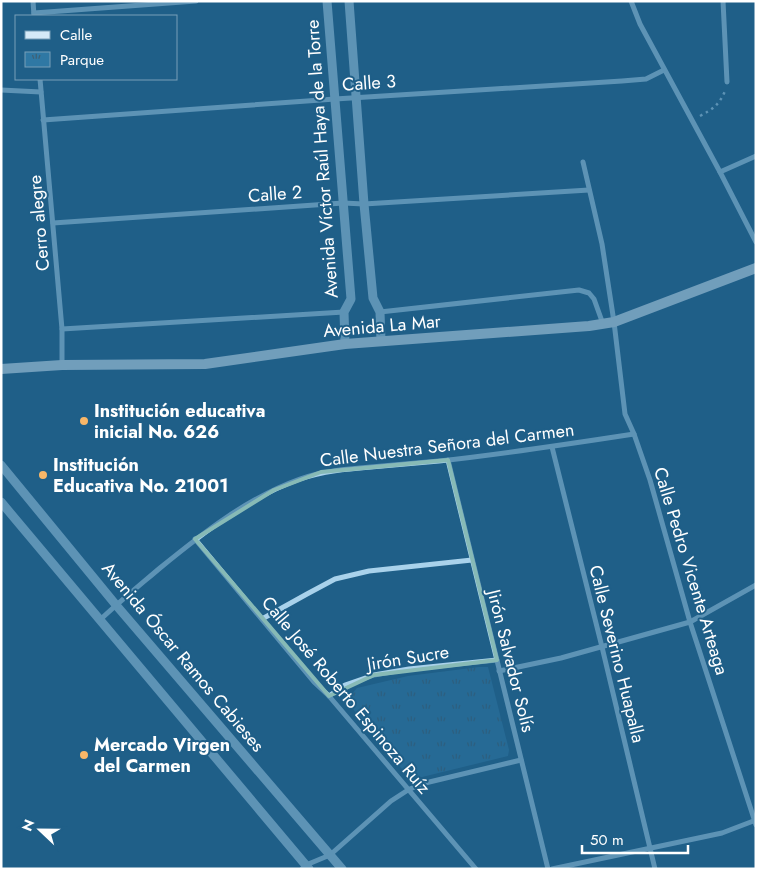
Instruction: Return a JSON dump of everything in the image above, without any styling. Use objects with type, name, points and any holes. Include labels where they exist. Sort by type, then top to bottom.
[{"type":"main road","name":"Avenida La Mar","points":[[1,369],[62,365],[205,364],[345,344],[589,326],[614,322],[756,268]]},
{"type":"street","points":[[33,1],[34,14],[196,1]]},
{"type":"street","name":"Avenida Víctor Raúl Haya de la Torre","points":[[328,1],[351,299],[344,312],[345,344]]},
{"type":"street","points":[[349,1],[364,204],[373,298],[380,312],[381,341]]},
{"type":"street","points":[[631,1],[640,24],[756,242]]},
{"type":"street","points":[[723,1],[727,82]]},
{"type":"street","name":"Calle 3","points":[[43,120],[622,81],[646,79],[664,70]]},
{"type":"street","name":"Cerro alegre","points":[[40,80],[62,328],[62,365]]},
{"type":"street","points":[[1,90],[41,92]]},
{"type":"street","points":[[720,172],[756,156]]},
{"type":"street","name":"Calle Pedro Vicente Arteaga","points":[[583,162],[602,244],[626,414],[650,480],[690,622],[755,822]]},
{"type":"street","name":"Calle 2","points":[[52,222],[343,203],[364,204],[589,190]]},
{"type":"street","points":[[380,312],[579,290],[589,293],[594,299],[603,324]]},
{"type":"street","points":[[62,328],[344,312]]},
{"type":"street","name":"Calle Nuestra Señora del Carmen","points":[[100,620],[195,539],[240,508],[300,479],[321,472],[448,460],[634,434]]},
{"type":"street","name":"Calle Severino Huapalla","points":[[552,446],[655,869]]},
{"type":"street","name":"Jirón Salvador Solís","points":[[448,460],[521,760],[550,869]]},
{"type":"street","name":"Avenida Óscar Ramos Cabieses","points":[[1,465],[116,605],[342,869]]},
{"type":"street","points":[[1,502],[306,868],[330,855],[390,801],[408,790],[421,784],[521,760]]},
{"type":"street","name":"Calle José Roberto Espinoza Ruíz","points":[[195,539],[314,682],[329,696],[476,869]]},
{"type":"street","points":[[262,619],[335,580],[369,571],[472,560]]},
{"type":"street","points":[[499,670],[561,658],[690,622],[756,586]]},
{"type":"street","name":"Jirón Sucre","points":[[329,696],[345,685],[374,675],[409,669],[497,660]]},
{"type":"street","points":[[550,869],[722,833],[755,822]]},
{"type":"path","points":[[692,121],[717,105],[723,96],[727,82]]},
{"type":"highlighted area","points":[[448,460],[497,660],[374,675],[329,696],[195,539],[274,490],[321,472]]},
{"type":"green space","points":[[488,667],[509,750],[508,756],[418,778],[407,775],[349,704],[351,695],[357,688],[408,676]]},
{"type":"place","name":"Institución educativa inicial No. 626","points":[[84,421]]},
{"type":"place","name":"Institución Educativa No. 21001","points":[[43,475]]},
{"type":"place","name":"Mercado Virgen del Carmen","points":[[84,755]]}]
